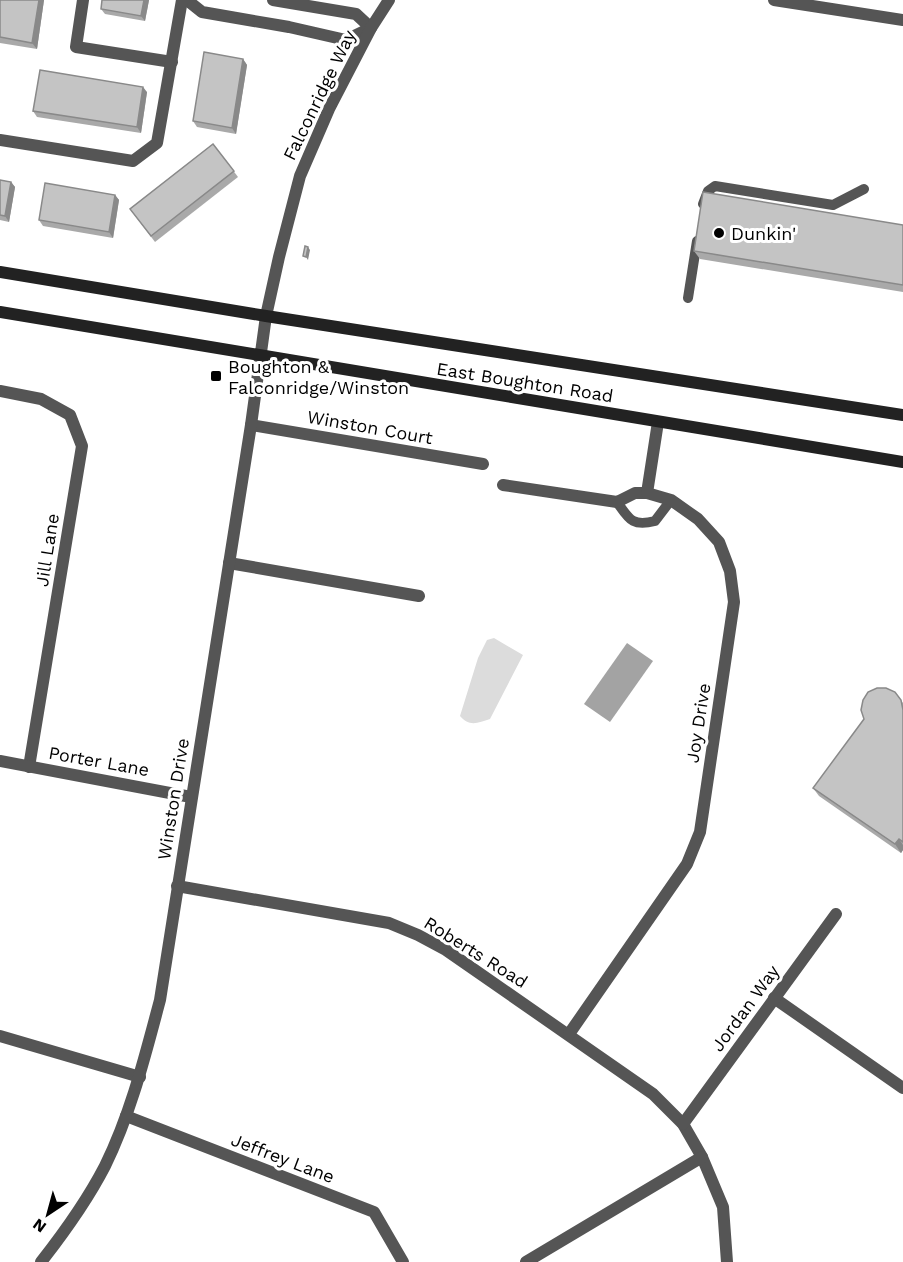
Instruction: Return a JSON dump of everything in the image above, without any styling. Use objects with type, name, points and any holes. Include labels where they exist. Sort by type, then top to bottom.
[{"type":"main road","name":"East Boughton Road","points":[[0,272],[266,316],[903,415]]},
{"type":"main road","name":"East Boughton Road","points":[[0,312],[903,462]]},
{"type":"street","points":[[83,0],[76,47],[172,62]]},
{"type":"street","points":[[0,140],[133,161],[157,143],[185,0],[202,12],[289,27],[346,40],[371,28],[356,14],[273,0]]},
{"type":"street","name":"Falconridge Way","points":[[266,316],[300,176],[329,109],[371,28],[389,0]]},
{"type":"street","points":[[774,0],[903,20]]},
{"type":"street","name":"Winston Drive","points":[[41,1262],[104,1167],[140,1077],[160,1000],[251,425],[266,316]]},
{"type":"street","name":"Jill Lane","points":[[0,391],[41,399],[70,415],[82,446],[29,767]]},
{"type":"street","points":[[503,485],[617,502],[635,493],[647,493],[658,422]]},
{"type":"street","name":"Winston Court","points":[[251,425],[483,464]]},
{"type":"street","name":"Joy Drive","points":[[569,1034],[687,864],[700,832],[734,602],[730,571],[719,542],[698,519],[671,500],[647,493]]},
{"type":"street","points":[[229,563],[419,596]]},
{"type":"street","name":"Porter Lane","points":[[0,761],[191,797]]},
{"type":"street","name":"Roberts Road","points":[[177,886],[388,923],[446,950],[569,1034],[653,1094],[683,1124],[702,1157],[723,1207],[727,1262]]},
{"type":"street","name":"Jordan Way","points":[[683,1124],[836,914]]},
{"type":"street","points":[[774,998],[903,1088]]},
{"type":"street","points":[[0,1036],[140,1077]]},
{"type":"street","name":"Jeffrey Lane","points":[[126,1116],[374,1212],[403,1262]]},
{"type":"street","points":[[526,1262],[702,1157]]},
{"type":"lane","points":[[702,212],[708,191],[715,186],[833,205],[864,189]]},
{"type":"lane","points":[[688,298],[698,233]]},
{"type":"lane","points":[[617,502],[631,521],[643,525],[656,522],[671,500]]},
{"type":"shaded area","points":[[494,638],[523,655],[490,719],[470,723],[460,716],[478,658],[487,640]]},
{"type":"shaded area","points":[[627,643],[653,661],[610,722],[584,704]]},
{"type":"building","points":[[0,0],[39,0],[32,43],[0,37]]},
{"type":"building","points":[[102,0],[144,0],[141,16],[101,9]]},
{"type":"building","points":[[204,52],[243,59],[232,128],[193,121]]},
{"type":"building","points":[[40,70],[143,87],[137,127],[33,111]]},
{"type":"building","points":[[213,144],[234,171],[151,236],[130,209]]},
{"type":"building","points":[[0,180],[11,182],[5,216],[0,215]]},
{"type":"building","points":[[45,183],[115,195],[109,232],[39,220]]},
{"type":"building","points":[[703,192],[903,225],[903,285],[694,251]]},
{"type":"building","points":[[305,246],[308,247],[306,257],[303,256]]},
{"type":"building","points":[[877,688],[886,688],[895,692],[901,700],[903,710],[903,842],[899,839],[895,844],[813,788],[864,719],[861,710],[863,700],[868,692]]},
{"type":"place","name":"Dunkin'","points":[[719,233]]},
{"type":"place","name":"Boughton & Falconridge/Winston","points":[[216,376]]}]
